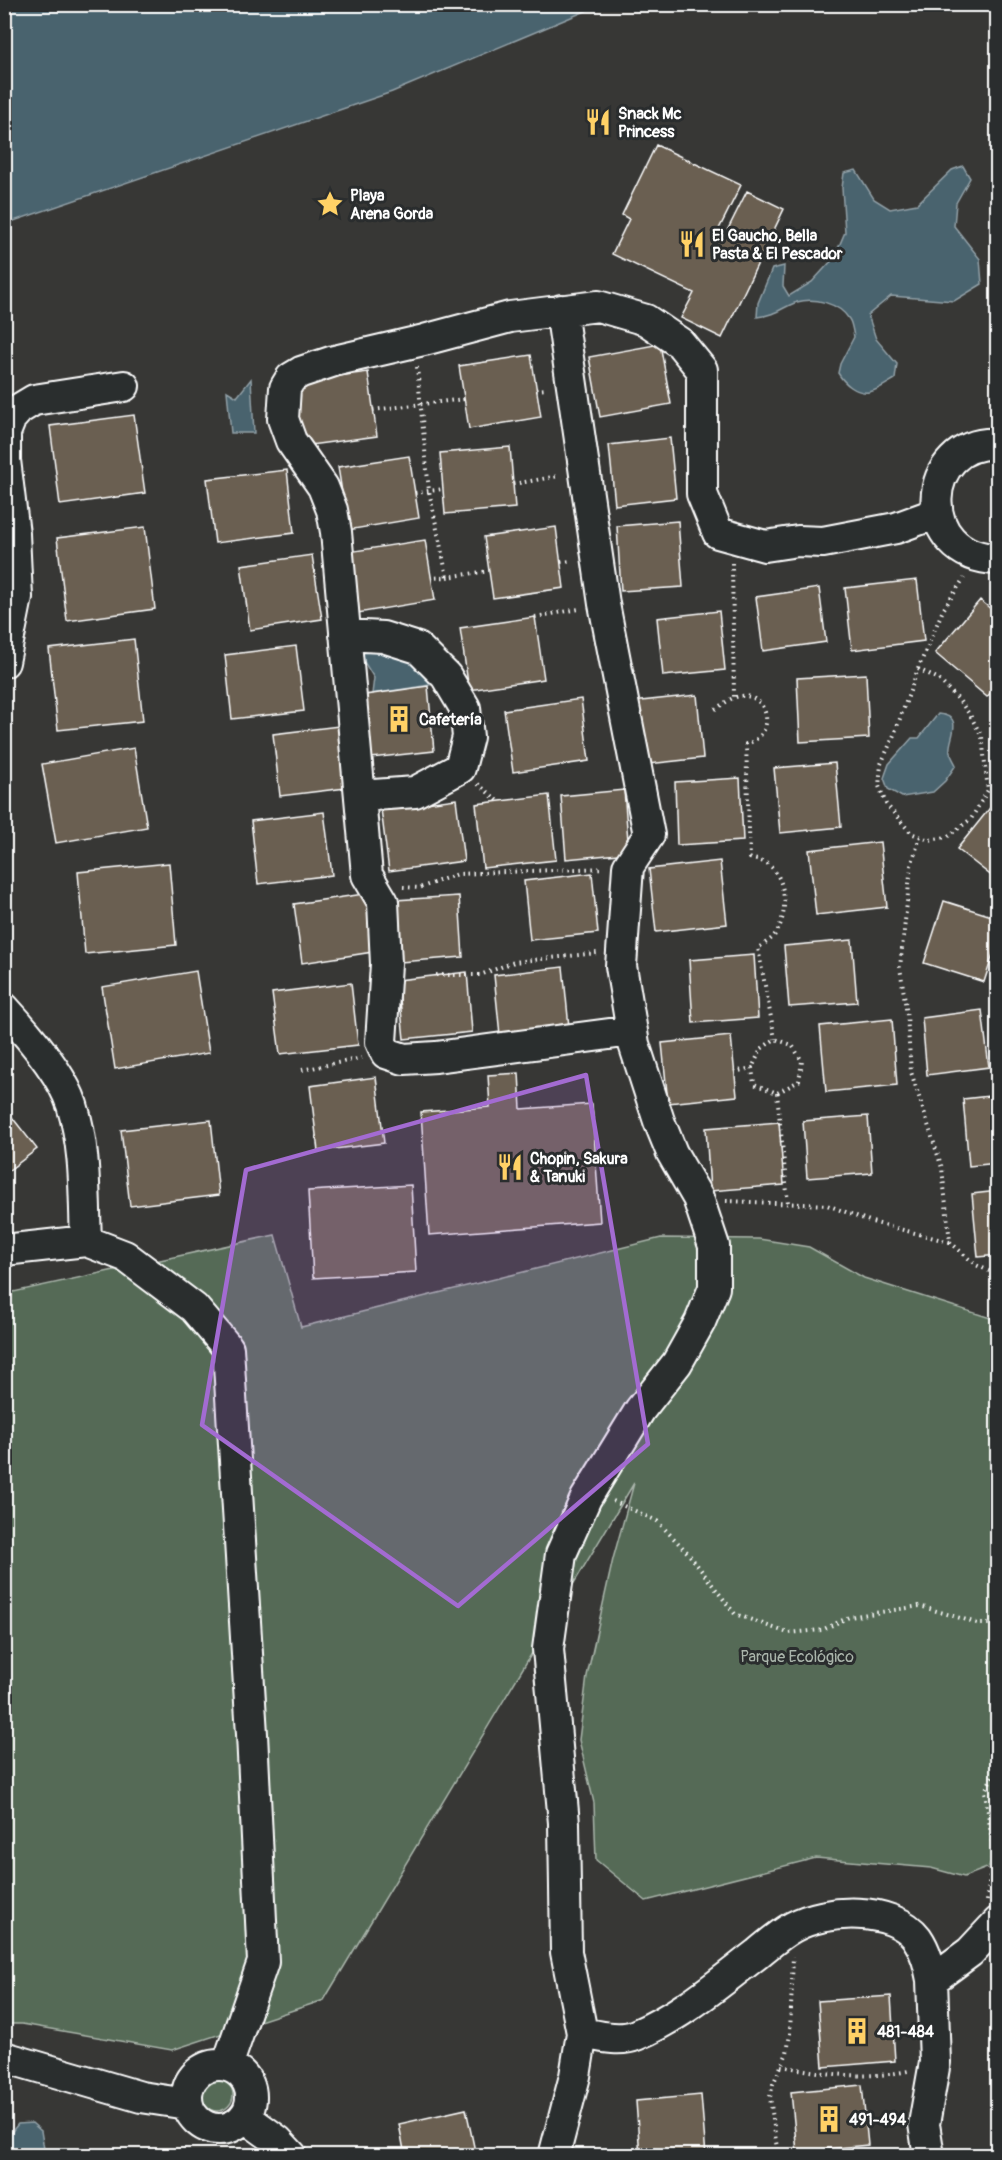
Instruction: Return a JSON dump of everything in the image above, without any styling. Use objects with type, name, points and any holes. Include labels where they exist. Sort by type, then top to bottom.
[{"type":"lane","points":[[632,1031],[436,1057],[404,1059],[386,1053],[381,1042],[386,964],[383,902],[367,875],[336,532],[332,510],[323,487],[291,441],[283,419],[285,388],[291,378],[301,372],[334,361],[510,317],[598,306],[646,320],[680,343],[702,370],[702,494],[718,533],[765,546],[824,542],[896,528],[937,513]]},
{"type":"lane","points":[[554,2156],[575,2076],[582,2033],[566,1952],[564,1823],[548,1649],[561,1554],[586,1497],[640,1410],[677,1363],[700,1322],[714,1288],[714,1246],[698,1198],[672,1153],[659,1121],[634,1044],[621,966],[628,867],[649,835],[603,604],[561,310]]},
{"type":"lane","points":[[4,662],[17,597],[14,534],[5,460],[5,433],[10,418],[34,400],[124,386]]},
{"type":"lane","points":[[987,558],[955,545],[941,525],[937,513],[937,488],[948,465],[967,449],[979,445],[998,444]]},
{"type":"lane","points":[[345,635],[383,637],[418,648],[446,676],[465,708],[468,737],[460,768],[415,792],[360,796]]},
{"type":"lane","points":[[4,1008],[59,1077],[72,1104],[81,1143],[86,1241]]},
{"type":"lane","points":[[4,1250],[86,1241],[125,1256],[194,1308],[228,1348],[252,1734],[263,1962],[227,2066]]},
{"type":"lane","points":[[582,2033],[607,2037],[633,2037],[678,2013],[706,1994],[794,1926],[818,1918],[850,1912],[902,1924],[916,1936],[925,1952],[932,1980],[935,2062],[924,2124],[929,2156]]},
{"type":"lane","points":[[932,1980],[970,1952],[996,1923]]},
{"type":"lane","points":[[4,2057],[141,2097],[187,2104]]},
{"type":"lane","points":[[216,2065],[227,2066],[237,2070],[249,2086],[250,2107],[237,2124],[218,2130],[207,2128],[198,2123],[191,2114],[186,2093],[196,2074],[216,2065]]},
{"type":"lane","points":[[245,2116],[278,2141],[292,2156]]},
{"type":"path","points":[[415,342],[429,491],[447,577]]},
{"type":"path","points":[[373,410],[464,399]]},
{"type":"path","points":[[415,493],[443,489]]},
{"type":"path","points":[[731,537],[734,697]]},
{"type":"path","points":[[918,669],[937,678],[970,715],[982,737],[988,790],[971,819],[947,837],[929,840],[911,833],[886,804],[879,786],[881,764],[894,735],[918,669],[943,610],[987,558]]},
{"type":"path","points":[[431,578],[489,571]]},
{"type":"path","points":[[535,617],[603,604]]},
{"type":"path","points":[[716,709],[734,697],[747,695],[759,702],[766,713],[767,726],[760,738],[746,744],[746,756],[750,858],[766,863],[773,869],[779,878],[784,903],[783,918],[773,937],[758,948],[775,1039]]},
{"type":"path","points":[[920,837],[911,866],[900,967],[907,1015],[911,1072],[942,1168],[950,1242]]},
{"type":"path","points":[[383,902],[389,886],[419,888],[458,874],[628,867]]},
{"type":"path","points":[[436,975],[480,975],[514,962],[622,950]]},
{"type":"path","points":[[775,1039],[792,1045],[802,1061],[799,1081],[777,1093],[754,1084],[752,1068],[761,1048],[775,1039]]},
{"type":"path","points":[[302,1070],[386,1053]]},
{"type":"path","points":[[734,1072],[752,1068]]},
{"type":"path","points":[[777,1093],[788,1203]]},
{"type":"path","points":[[694,1191],[710,1199],[735,1202],[827,1205],[872,1222],[950,1242],[976,1265],[998,1275]]},
{"type":"path","points":[[586,1497],[606,1498],[657,1521],[687,1552],[735,1614],[788,1634],[822,1630],[849,1617],[920,1606],[980,1624],[998,1624]]},
{"type":"path","points":[[996,1923],[986,1908],[993,1849],[986,1791],[998,1765]]},
{"type":"path","points":[[778,2156],[770,2097],[790,2034],[794,1926]]},
{"type":"path","points":[[781,2067],[845,2076],[883,2076],[935,2062]]},
{"type":"highlighted area","points":[[586,1075],[648,1444],[458,1606],[202,1425],[246,1170]]},
{"type":"green space","name":"Parque Ecológico","points":[[275,1235],[301,1327],[661,1238],[759,1239],[809,1247],[864,1278],[997,1320],[997,1864],[964,1877],[931,1868],[816,1858],[646,1901],[596,1860],[594,1803],[579,1740],[587,1676],[613,1559],[634,1483],[324,2000],[172,2050],[22,2024],[5,2024],[4,1294]]},
{"type":"green space","points":[[217,2079],[228,2084],[233,2095],[228,2106],[217,2111],[206,2106],[201,2095],[206,2084]]},
{"type":"water","points":[[4,5],[600,5],[392,92],[5,224]]},
{"type":"water","points":[[963,166],[970,178],[956,203],[954,226],[980,259],[982,284],[954,301],[891,296],[868,315],[876,339],[897,364],[895,379],[875,390],[864,392],[855,390],[838,373],[840,364],[854,337],[849,319],[845,313],[833,305],[811,300],[797,302],[769,315],[757,317],[758,303],[772,269],[784,266],[783,286],[789,296],[812,282],[834,258],[845,232],[842,188],[844,173],[856,170],[874,199],[890,209],[917,204],[952,170]]},
{"type":"water","points":[[251,379],[254,433],[231,433],[227,391],[237,397]]},
{"type":"water","points":[[382,644],[418,665],[430,685],[372,694],[374,678],[361,657],[363,650]]},
{"type":"water","points":[[938,714],[952,719],[954,724],[950,752],[956,765],[945,781],[933,792],[902,797],[888,789],[884,778],[889,764],[912,738],[919,738]]},
{"type":"water","points":[[32,2123],[41,2131],[45,2155],[11,2155],[9,2135],[18,2124]]},
{"type":"building","name":"El Gaucho, Bella Pasta & El Pescador","points":[[656,145],[741,185],[718,231],[725,235],[747,191],[784,209],[722,338],[681,318],[694,293],[612,254],[629,219],[622,215]]},
{"type":"building","points":[[660,344],[671,404],[600,417],[589,357]]},
{"type":"building","points":[[531,355],[541,417],[469,429],[459,366]]},
{"type":"building","points":[[368,372],[377,436],[303,446],[294,382]]},
{"type":"building","points":[[134,415],[145,493],[60,505],[50,426]]},
{"type":"building","points":[[670,438],[676,498],[615,505],[609,445]]},
{"type":"building","points":[[510,447],[515,508],[445,514],[440,453]]},
{"type":"building","points":[[409,456],[419,518],[348,530],[338,467]]},
{"type":"building","points":[[287,470],[294,533],[215,543],[207,479]]},
{"type":"building","points":[[678,521],[683,587],[621,591],[617,526]]},
{"type":"building","points":[[145,527],[155,609],[67,621],[57,538]]},
{"type":"building","points":[[556,527],[564,588],[493,598],[484,537]]},
{"type":"building","points":[[425,540],[435,600],[358,613],[348,552]]},
{"type":"building","points":[[312,555],[322,619],[250,630],[241,565]]},
{"type":"building","points":[[917,580],[924,641],[852,650],[845,588]]},
{"type":"building","points":[[819,588],[826,642],[763,651],[756,597]]},
{"type":"building","points":[[980,600],[998,615],[998,684],[987,697],[935,653]]},
{"type":"building","points":[[719,611],[725,670],[663,676],[657,618]]},
{"type":"building","points":[[535,617],[544,679],[469,690],[460,628]]},
{"type":"building","points":[[134,639],[143,721],[58,730],[49,649]]},
{"type":"building","points":[[296,646],[304,711],[232,719],[225,655]]},
{"type":"building","points":[[866,674],[869,738],[800,742],[797,678]]},
{"type":"building","name":"Cafetería","points":[[428,686],[434,751],[371,758],[365,695]]},
{"type":"building","points":[[697,695],[703,758],[639,765],[632,702]]},
{"type":"building","points":[[581,699],[589,761],[513,772],[504,710]]},
{"type":"building","points":[[347,725],[354,787],[280,796],[273,734]]},
{"type":"building","points":[[134,748],[147,827],[56,843],[42,764]]},
{"type":"building","points":[[835,763],[841,827],[780,833],[774,768]]},
{"type":"building","points":[[740,778],[743,841],[677,845],[675,782]]},
{"type":"building","points":[[624,790],[629,853],[566,859],[561,796]]},
{"type":"building","points":[[549,795],[556,860],[483,868],[476,804]]},
{"type":"building","points":[[456,799],[464,861],[389,871],[381,809]]},
{"type":"building","points":[[993,804],[998,808],[998,881],[957,849]]},
{"type":"building","points":[[324,812],[332,875],[258,884],[251,821]]},
{"type":"building","points":[[880,842],[887,907],[816,915],[809,850]]},
{"type":"building","points":[[720,861],[727,924],[656,932],[649,869]]},
{"type":"building","points":[[169,863],[176,945],[85,954],[78,872]]},
{"type":"building","points":[[592,873],[598,933],[530,940],[524,881]]},
{"type":"building","points":[[371,893],[379,951],[302,963],[294,904]]},
{"type":"building","points":[[459,896],[463,957],[400,962],[395,900]]},
{"type":"building","points":[[944,901],[998,918],[998,939],[984,982],[924,963]]},
{"type":"building","points":[[852,940],[857,1002],[789,1007],[784,946]]},
{"type":"building","points":[[754,955],[758,1018],[693,1023],[689,960]]},
{"type":"building","points":[[563,967],[569,1027],[500,1035],[494,975]]},
{"type":"building","points":[[196,971],[209,1053],[115,1069],[102,987]]},
{"type":"building","points":[[467,972],[472,1032],[404,1039],[398,980]]},
{"type":"building","points":[[351,983],[358,1045],[280,1054],[272,993]]},
{"type":"building","points":[[982,1010],[989,1067],[927,1075],[922,1018]]},
{"type":"building","points":[[892,1019],[897,1085],[826,1092],[820,1026]]},
{"type":"building","points":[[731,1036],[737,1096],[668,1103],[662,1043]]},
{"type":"building","name":"Chopin, Sakura & Tanuki","points":[[519,1073],[521,1109],[592,1104],[600,1222],[429,1235],[421,1112],[490,1107],[488,1075]]},
{"type":"building","points":[[376,1077],[384,1143],[318,1151],[310,1086]]},
{"type":"building","points":[[998,1095],[998,1163],[969,1166],[963,1099]]},
{"type":"building","points":[[4,1107],[37,1149],[4,1174]]},
{"type":"building","points":[[868,1116],[872,1173],[807,1178],[803,1121]]},
{"type":"building","points":[[211,1120],[219,1195],[130,1206],[121,1130]]},
{"type":"building","points":[[779,1122],[784,1185],[710,1191],[706,1128]]},
{"type":"building","points":[[411,1185],[416,1272],[313,1278],[308,1191]]},
{"type":"building","points":[[998,1191],[998,1255],[978,1257],[972,1194]]},
{"type":"building","name":"481-484","points":[[891,1996],[895,2061],[823,2067],[818,2001]]},
{"type":"building","name":"491-494","points":[[862,2085],[868,2145],[797,2152],[791,2092]]},
{"type":"building","points":[[701,2095],[706,2156],[640,2156],[636,2101]]},
{"type":"building","points":[[466,2109],[476,2156],[405,2156],[399,2124]]},
{"type":"place","name":"Snack Mc Princess","points":[[598,122]]},
{"type":"place","name":"Playa Arena Gorda","points":[[330,204]]},
{"type":"place","name":"El Gaucho, Bella Pasta & El Pescador","points":[[692,244]]},
{"type":"place","name":"Cafetería","points":[[399,719]]},
{"type":"place","name":"Chopin, Sakura & Tanuki","points":[[510,1167]]},
{"type":"place","name":"481-484","points":[[857,2031]]},
{"type":"place","name":"491-494","points":[[829,2119]]}]
